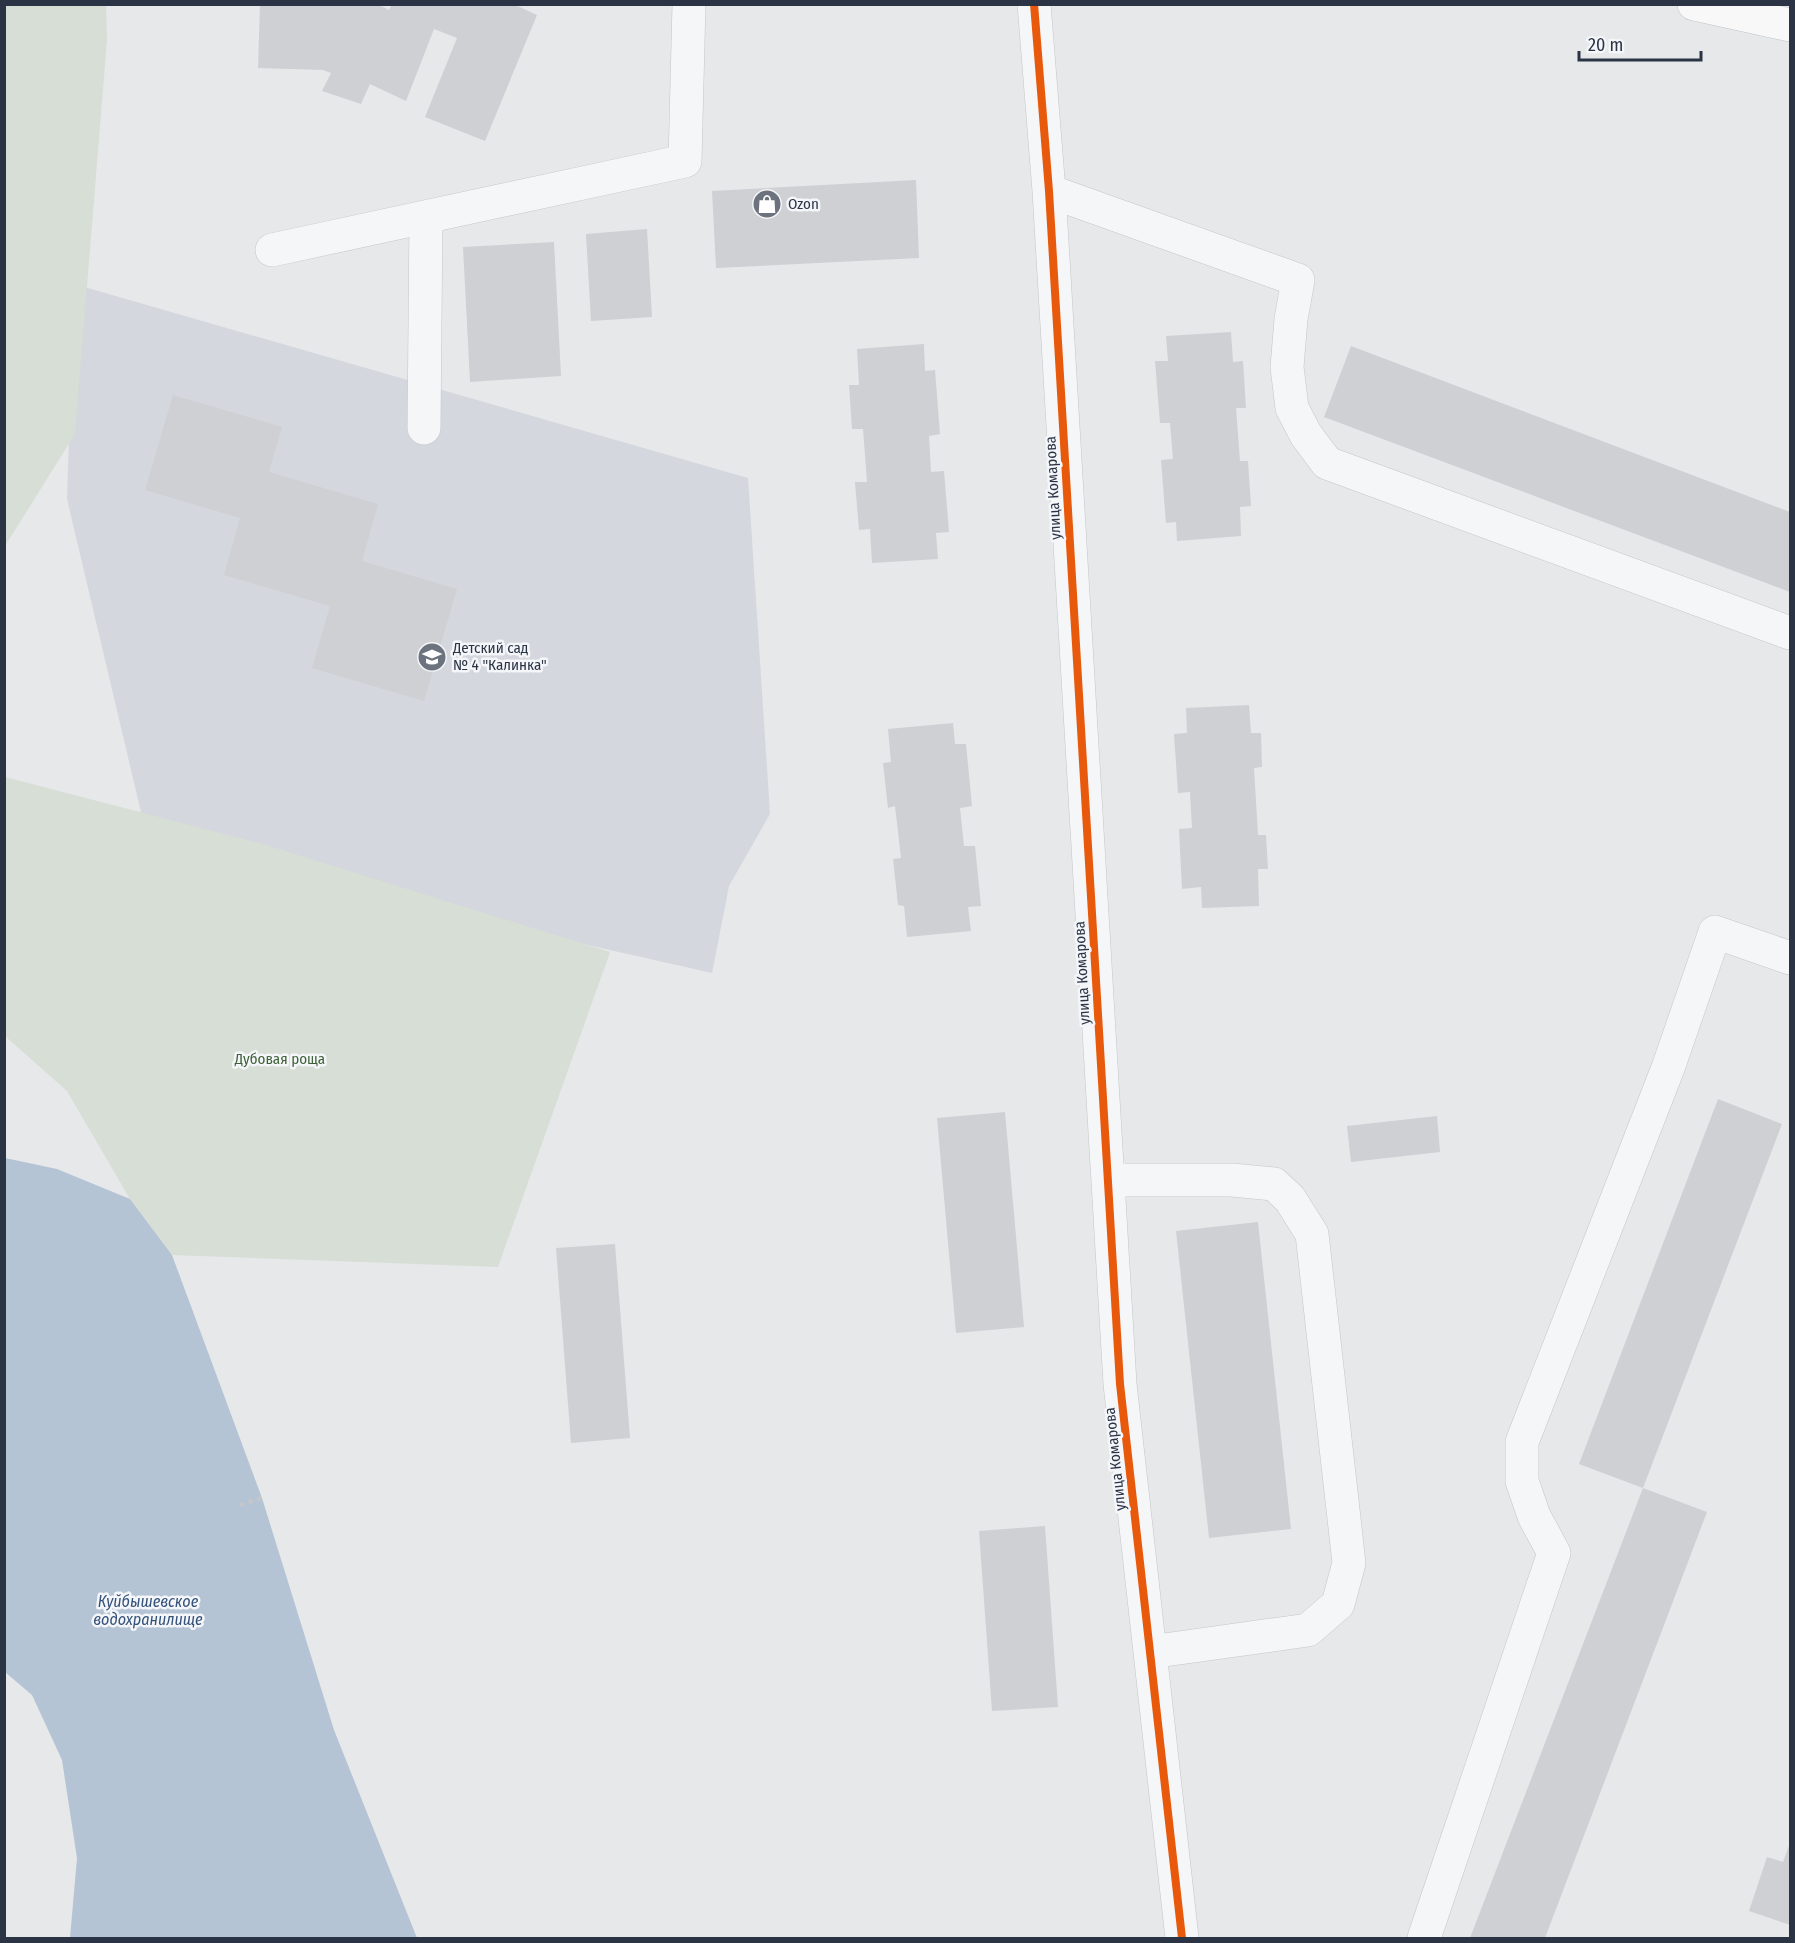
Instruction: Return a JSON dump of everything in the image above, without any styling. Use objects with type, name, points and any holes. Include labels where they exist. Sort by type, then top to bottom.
[{"type":"main road","points":[[1694,4],[1784,17]]},
{"type":"street","points":[[272,250],[685,161],[689,4]]},
{"type":"street","name":"улица Комарова","points":[[1034,4],[1049,191],[1120,1384],[1182,1938]]},
{"type":"street","points":[[1049,191],[1298,280],[1291,319],[1287,367],[1292,408],[1306,435],[1327,463],[1791,633]]},
{"type":"street","points":[[424,428],[426,217]]},
{"type":"street","points":[[1424,1938],[1554,1553],[1534,1516],[1522,1481],[1522,1442],[1668,1068],[1715,932],[1791,958]]},
{"type":"street","points":[[1108,1180],[1232,1180],[1274,1184],[1290,1199],[1312,1234],[1349,1563],[1338,1604],[1308,1630],[1150,1652]]},
{"type":"path","points":[[240,1505],[262,1498]]},
{"type":"shaded area","name":"Детский сад № 4 \"Калинка\"","points":[[74,284],[748,478],[770,814],[729,886],[712,973],[149,846],[67,499]]},
{"type":"green space","points":[[5,4],[106,5],[107,40],[75,434],[5,546]]},
{"type":"green space","name":"Дубовая роща","points":[[5,777],[263,844],[610,952],[498,1267],[172,1255],[130,1199],[67,1091],[5,1036]]},
{"type":"water","name":"Куйбышевское водохранилище","points":[[5,1158],[57,1169],[130,1199],[172,1255],[262,1498],[334,1730],[417,1938],[70,1938],[77,1858],[62,1760],[32,1695],[5,1672]]},
{"type":"building","points":[[260,4],[377,4],[389,10],[392,4],[513,4],[537,15],[485,141],[425,117],[457,38],[434,29],[406,101],[370,84],[361,104],[322,91],[331,73],[323,70],[258,68]]},
{"type":"building","points":[[916,180],[919,258],[716,268],[712,191]]},
{"type":"building","points":[[647,229],[652,317],[591,321],[586,234]]},
{"type":"building","points":[[554,242],[561,376],[470,382],[463,247]]},
{"type":"building","points":[[1231,332],[1233,362],[1243,361],[1246,408],[1236,408],[1240,461],[1248,461],[1251,506],[1240,507],[1241,536],[1177,541],[1176,522],[1166,523],[1161,460],[1173,459],[1170,423],[1160,423],[1155,361],[1168,361],[1166,336]]},
{"type":"building","points":[[924,344],[925,371],[935,370],[940,434],[929,436],[931,472],[944,471],[949,532],[936,533],[938,559],[872,563],[870,529],[859,530],[855,482],[867,482],[863,429],[852,429],[849,385],[859,385],[857,349]]},
{"type":"building","points":[[1351,346],[1790,512],[1790,592],[1324,417]]},
{"type":"building","points":[[173,395],[282,427],[269,472],[378,504],[362,561],[457,589],[424,701],[312,668],[330,606],[224,575],[240,518],[145,490]]},
{"type":"building","points":[[1249,705],[1251,733],[1261,733],[1262,767],[1254,768],[1258,835],[1266,835],[1268,869],[1258,869],[1259,906],[1202,908],[1201,887],[1182,889],[1179,829],[1192,828],[1190,792],[1178,793],[1174,734],[1187,733],[1186,708]]},
{"type":"building","points":[[953,723],[955,744],[966,744],[972,806],[960,808],[964,846],[975,846],[981,906],[968,907],[971,931],[907,937],[904,906],[898,905],[893,859],[901,858],[895,806],[888,808],[883,763],[891,762],[888,729]]},
{"type":"building","points":[[1718,1099],[1782,1124],[1643,1488],[1579,1464]]},
{"type":"building","points":[[1005,1112],[1024,1327],[956,1333],[937,1118]]},
{"type":"building","points":[[1437,1116],[1440,1152],[1351,1162],[1347,1126]]},
{"type":"building","points":[[1258,1222],[1291,1529],[1209,1538],[1176,1231]]},
{"type":"building","points":[[615,1244],[630,1438],[571,1443],[556,1248]]},
{"type":"building","points":[[1643,1488],[1707,1512],[1545,1938],[1470,1938]]},
{"type":"building","points":[[1045,1526],[1058,1707],[992,1711],[979,1531]]},
{"type":"building","points":[[1790,1843],[1790,1925],[1749,1911],[1767,1857],[1783,1862]]},
{"type":"cycle path","points":[[1034,4],[1049,191],[1120,1384],[1182,1938]]},
{"type":"place","name":"Ozon","points":[[767,204]]},
{"type":"place","name":"Детский сад № 4 \"Калинка\"","points":[[432,657]]}]
